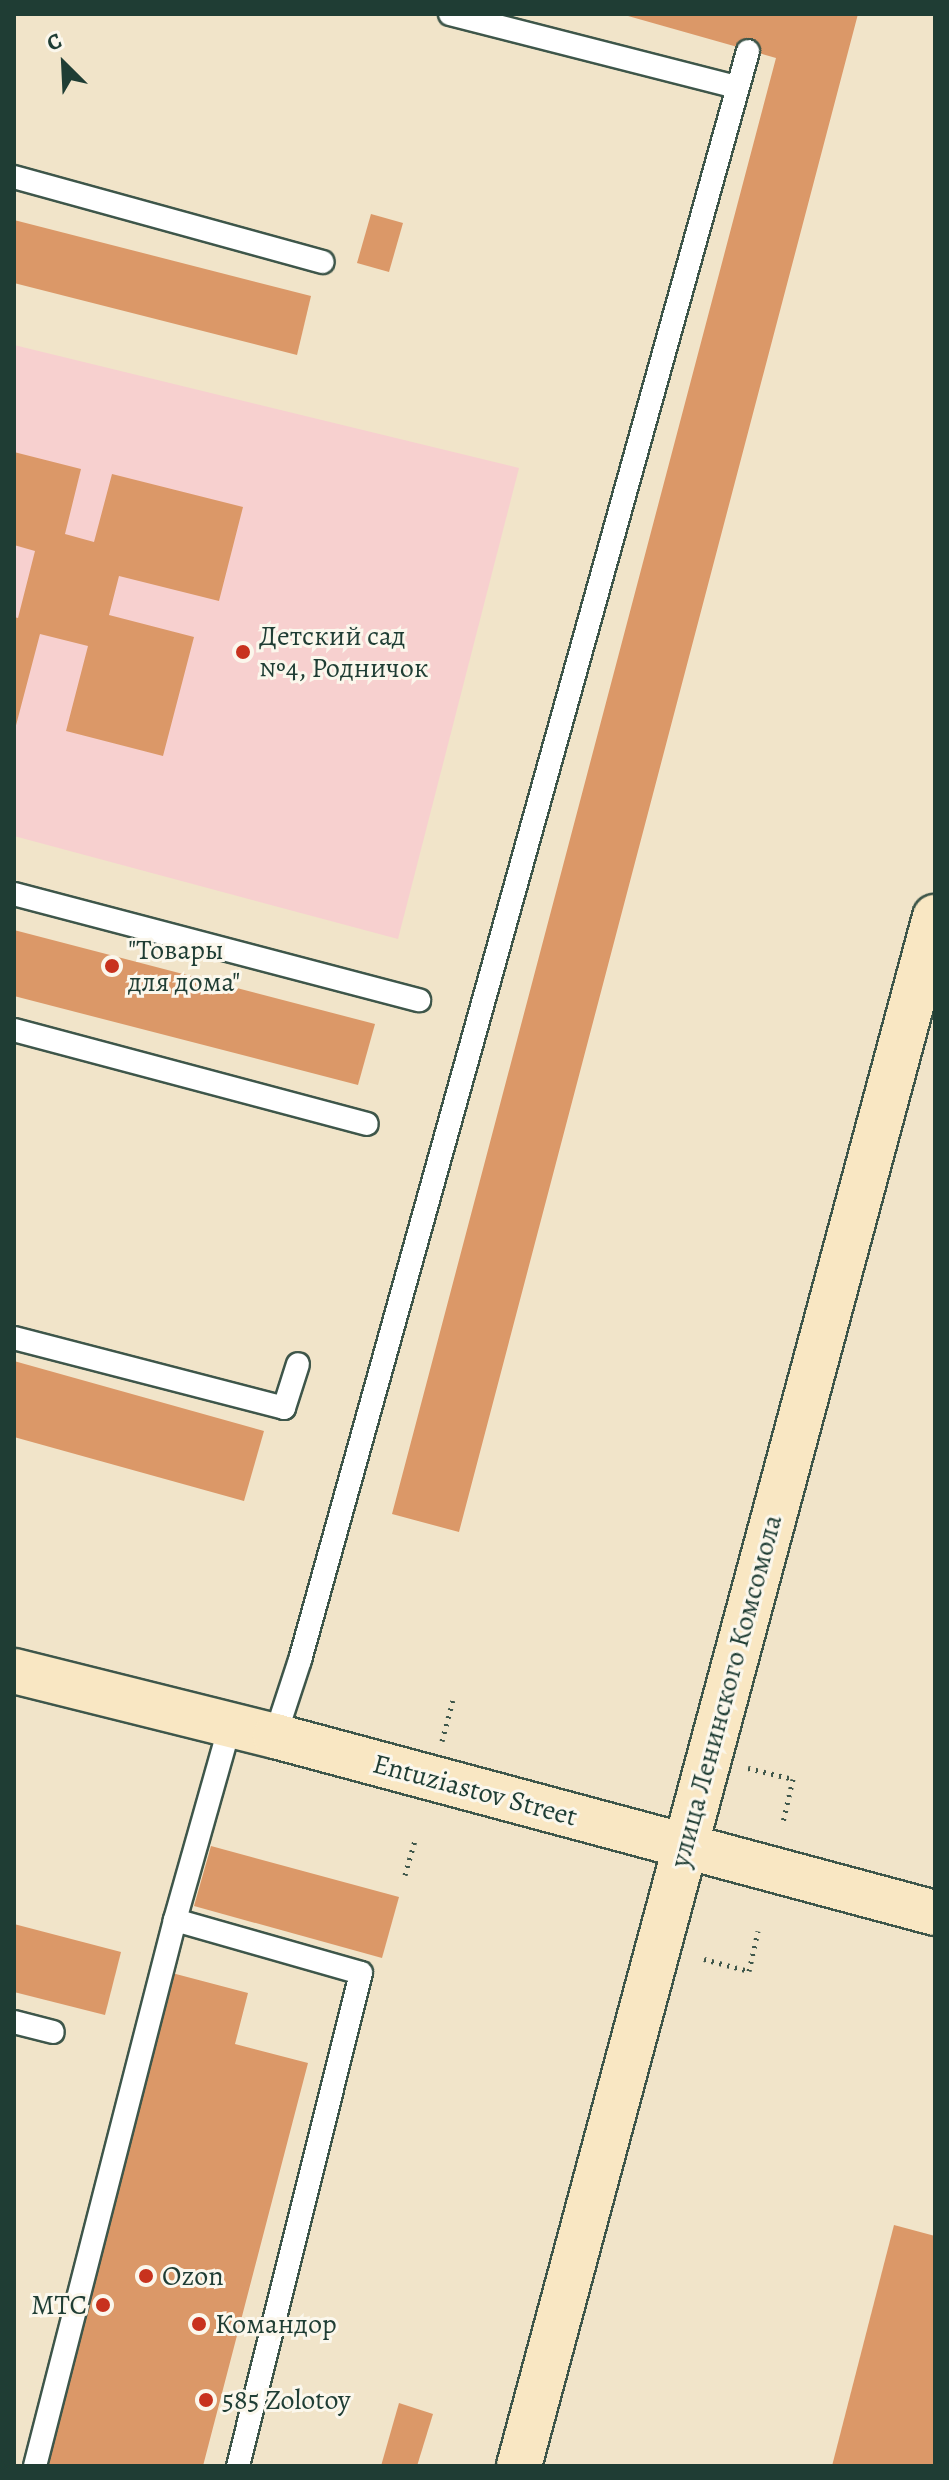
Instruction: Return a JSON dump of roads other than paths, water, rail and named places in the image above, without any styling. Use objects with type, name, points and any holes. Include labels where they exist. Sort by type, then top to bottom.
[{"type":"main road","name":"улица Ленинского Комсомола","points":[[519,2466],[935,917]]},
{"type":"main road","name":"Entuziastov Street","points":[[14,1671],[275,1736],[935,1913]]},
{"type":"lane","points":[[450,14],[737,87]]},
{"type":"lane","points":[[275,1736],[308,1630],[748,51]]},
{"type":"lane","points":[[14,177],[322,262]]},
{"type":"lane","points":[[14,894],[419,1000]]},
{"type":"lane","points":[[14,1030],[367,1124]]},
{"type":"lane","points":[[14,1338],[284,1408],[298,1364]]},
{"type":"lane","points":[[35,2466],[175,1920],[230,1726]]},
{"type":"lane","points":[[175,1920],[361,1973],[238,2466]]},
{"type":"lane","points":[[14,2022],[53,2032]]},
{"type":"place","name":"Детский сад №4, Родничок","points":[[243,652]]},
{"type":"place","name":"\"Товары для дома\"","points":[[112,966]]},
{"type":"place","name":"Ozon","points":[[146,2276]]},
{"type":"place","name":"МТС","points":[[103,2305]]},
{"type":"place","name":"Командор","points":[[199,2324]]},
{"type":"place","name":"585 Zolotoy","points":[[206,2400]]}]
